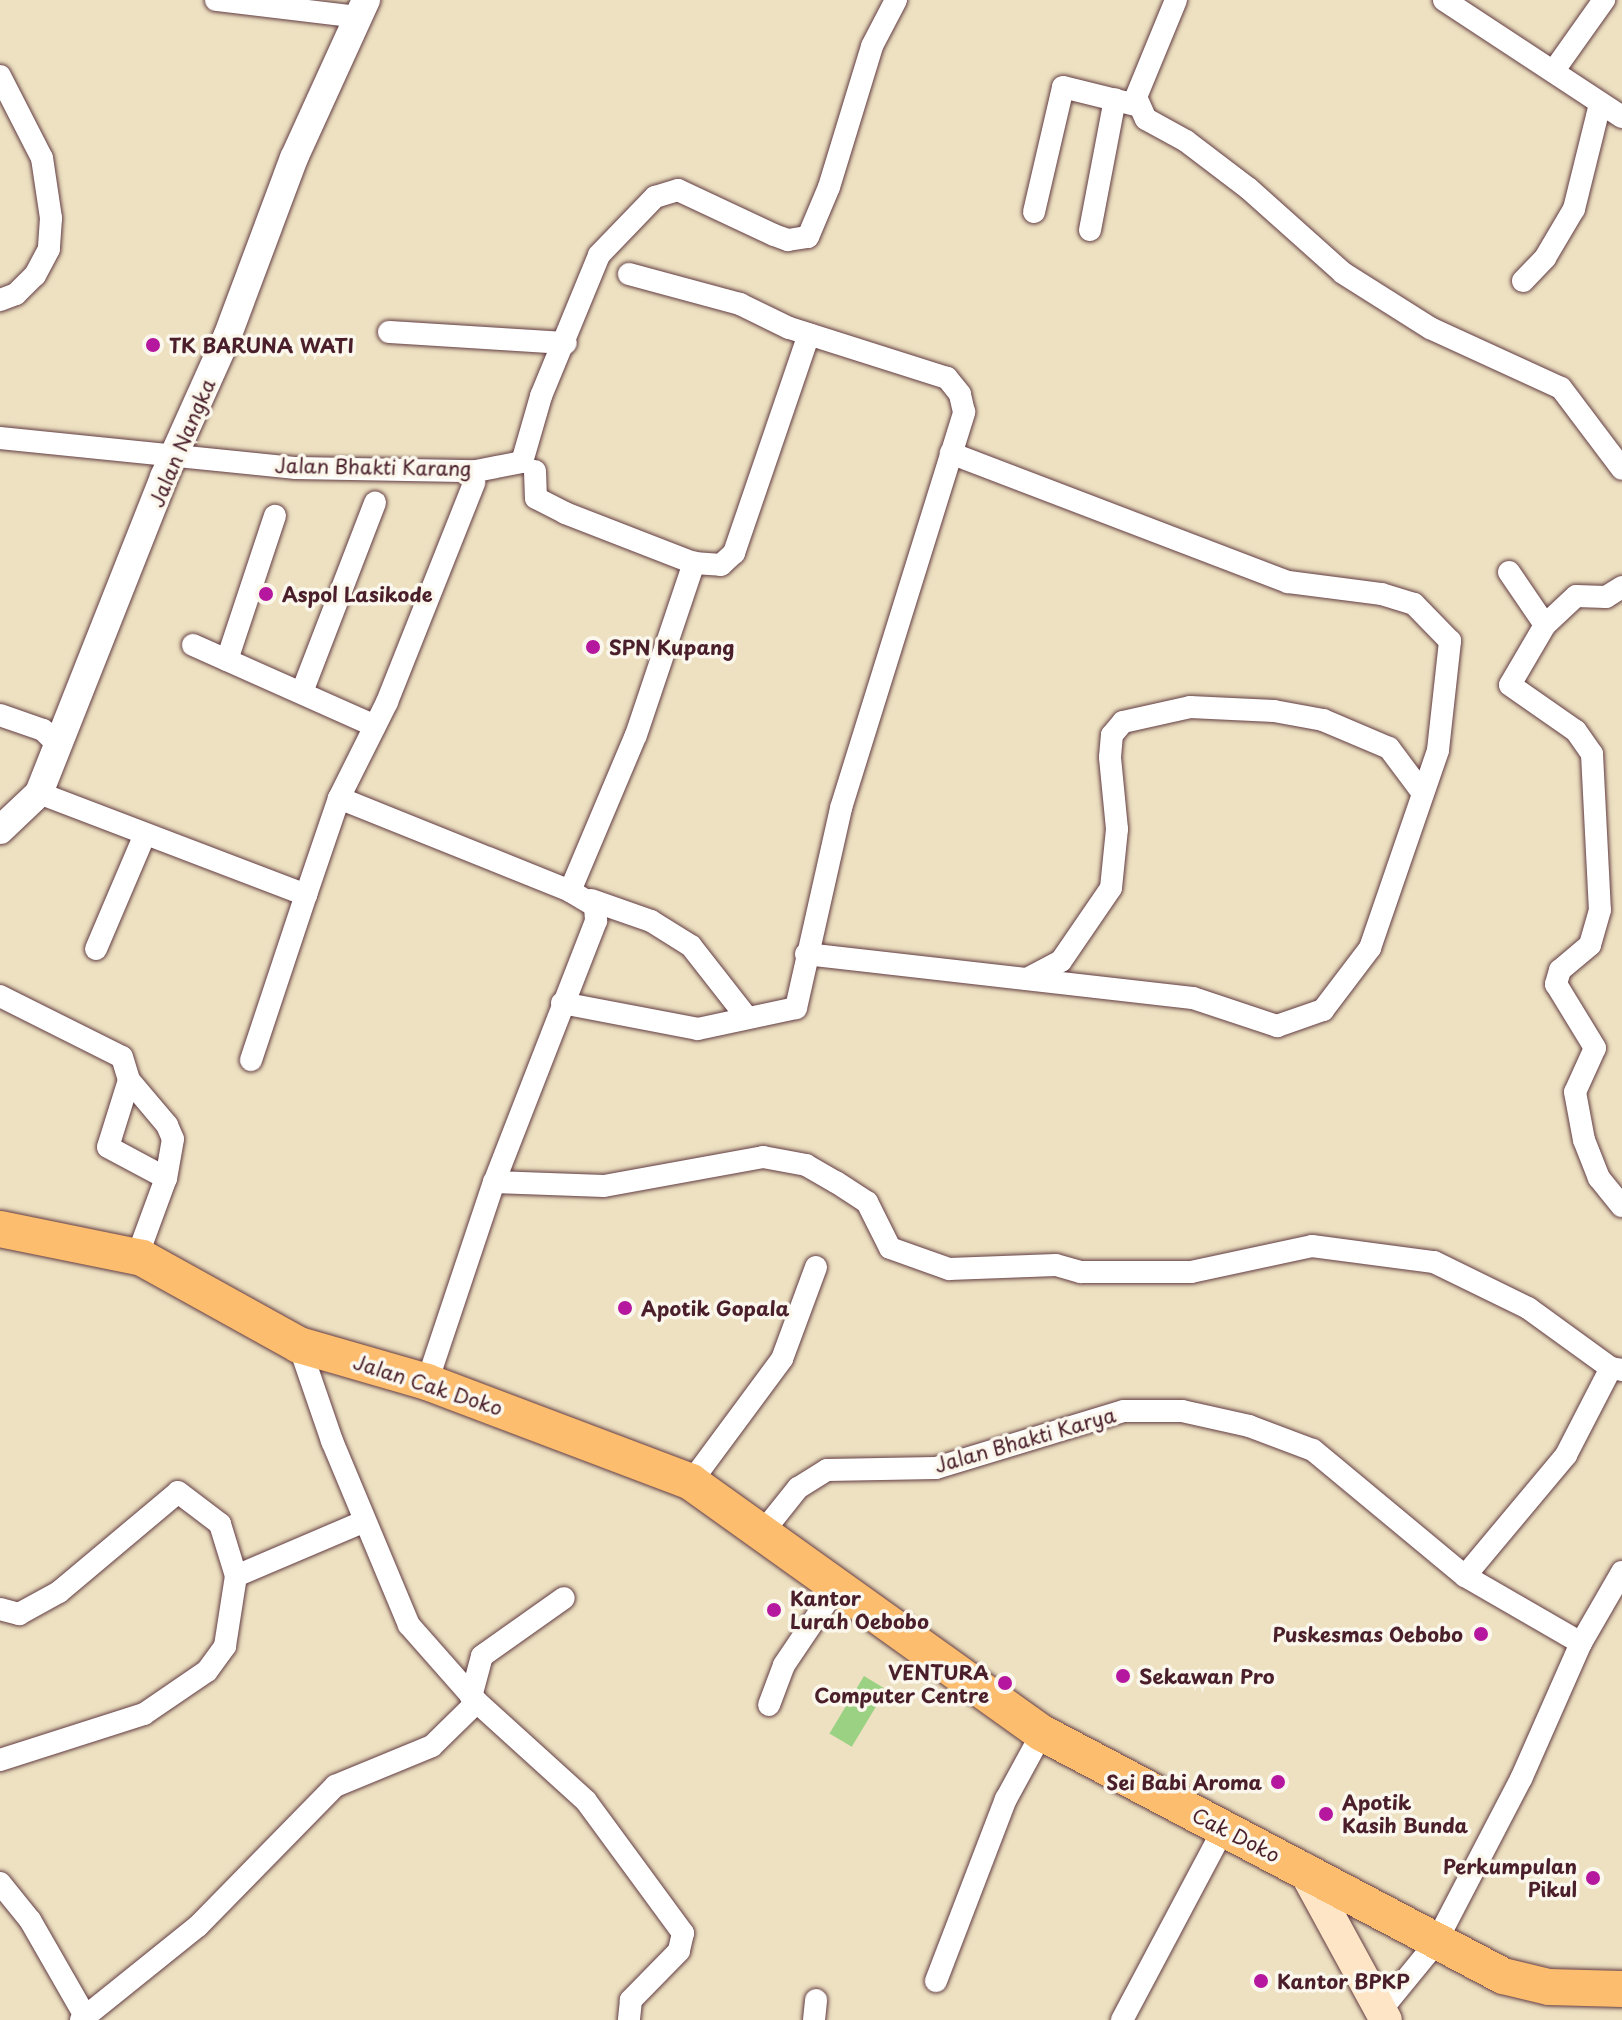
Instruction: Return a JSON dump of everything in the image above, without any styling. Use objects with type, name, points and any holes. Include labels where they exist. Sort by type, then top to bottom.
[{"type":"main road","name":"Jalan Cak Doko","points":[[0,1229],[137,1257],[299,1345],[427,1382],[691,1482],[836,1588]]},
{"type":"main road","name":"Cak Doko","points":[[836,1588],[1042,1733],[1223,1830],[1303,1868],[1435,1944],[1526,1984],[1622,1989]]},
{"type":"main road","points":[[1303,1868],[1383,2015]]},
{"type":"street","points":[[216,0],[363,9]]},
{"type":"street","name":"Jalan Bhakti Karang","points":[[175,453],[296,468],[476,471],[522,462],[541,396],[566,343],[599,255],[665,192],[690,194],[788,240],[808,237],[872,46],[896,0]]},
{"type":"street","points":[[1090,230],[1126,102],[1176,0]]},
{"type":"street","points":[[1444,0],[1555,69],[1622,117]]},
{"type":"street","points":[[1555,69],[1604,0]]},
{"type":"street","name":"Jalan Nangka","points":[[0,830],[39,793],[56,743],[98,651],[175,453],[227,337],[294,158],[363,9]]},
{"type":"street","points":[[0,76],[42,158],[51,218],[49,249],[35,275],[16,294],[0,300]]},
{"type":"street","points":[[1034,212],[1063,87],[1126,102],[1146,119],[1186,141],[1248,188],[1343,273],[1430,328],[1561,388],[1622,469]]},
{"type":"street","points":[[1523,281],[1545,258],[1574,209],[1600,104]]},
{"type":"street","points":[[562,1003],[698,1029],[733,1024],[745,1015],[781,1014],[796,1008],[841,808],[964,412],[960,394],[947,378],[809,334],[740,304],[629,274]]},
{"type":"street","points":[[389,332],[566,343]]},
{"type":"street","points":[[535,471],[531,490],[536,498],[694,563],[721,565],[734,553],[809,334]]},
{"type":"street","points":[[0,438],[175,453]]},
{"type":"street","points":[[806,954],[1193,998],[1277,1026],[1323,1010],[1370,948],[1440,738],[1450,641],[1414,604],[1381,594],[1288,582],[951,453]]},
{"type":"street","points":[[251,1060],[339,798],[375,726],[474,483]]},
{"type":"street","points":[[302,692],[375,503]]},
{"type":"street","points":[[227,660],[275,516]]},
{"type":"street","points":[[580,895],[694,563]]},
{"type":"street","points":[[1509,572],[1545,625]]},
{"type":"street","points":[[1622,587],[1606,597],[1576,596],[1545,625],[1510,685],[1576,731],[1592,754],[1600,910],[1590,945],[1560,970],[1556,984],[1595,1048],[1575,1092],[1584,1140],[1599,1178],[1622,1206]]},
{"type":"street","points":[[193,645],[375,726]]},
{"type":"street","points":[[1027,979],[1061,961],[1111,888],[1117,863],[1111,746],[1112,735],[1123,722],[1190,707],[1323,720],[1389,748],[1422,792]]},
{"type":"street","points":[[0,715],[43,730],[56,743]]},
{"type":"street","points":[[39,793],[306,895]]},
{"type":"street","points":[[339,798],[651,921],[691,946],[745,1015]]},
{"type":"street","points":[[96,949],[145,834]]},
{"type":"street","points":[[427,1382],[494,1182],[596,921],[580,895]]},
{"type":"street","points":[[0,996],[116,1051],[129,1080],[170,1130],[166,1178],[137,1257]]},
{"type":"street","points":[[129,1080],[108,1147],[166,1178]]},
{"type":"street","points":[[494,1182],[604,1186],[763,1157],[806,1165],[867,1202],[890,1248],[926,1265],[949,1269],[1056,1265],[1081,1272],[1191,1272],[1312,1246],[1434,1262],[1528,1308],[1616,1369],[1566,1455],[1465,1576]]},
{"type":"street","points":[[691,1482],[782,1359],[816,1267]]},
{"type":"street","points":[[299,1345],[365,1521],[409,1625],[474,1700],[586,1801],[683,1933],[679,1951],[631,2000],[629,2020]]},
{"type":"street","name":"Jalan Bhakti Karya","points":[[762,1533],[798,1488],[827,1470],[936,1468],[1124,1411],[1182,1411],[1249,1426],[1313,1450],[1465,1576],[1581,1643]]},
{"type":"street","points":[[0,1609],[19,1614],[59,1592],[178,1492],[220,1524],[236,1576],[225,1646],[207,1671],[144,1714],[0,1760]]},
{"type":"street","points":[[236,1576],[365,1521]]},
{"type":"street","points":[[1383,2015],[1435,1944],[1521,1779],[1581,1643],[1622,1572]]},
{"type":"street","points":[[769,1705],[784,1665],[836,1588]]},
{"type":"street","points":[[0,1883],[30,1920],[83,2018],[198,1926],[335,1786],[432,1746],[474,1700],[482,1656],[564,1598]]},
{"type":"street","points":[[936,1981],[982,1855],[1042,1733]]},
{"type":"street","points":[[1122,2020],[1223,1830]]},
{"type":"green space","points":[[864,1676],[886,1689],[852,1747],[829,1733]]},
{"type":"place","name":"TK BARUNA WATI","points":[[153,345]]},
{"type":"place","name":"Aspol Lasikode","points":[[266,594]]},
{"type":"place","name":"SPN Kupang","points":[[593,647]]},
{"type":"place","name":"Apotik Gopala","points":[[625,1308]]},
{"type":"place","name":"Kantor Lurah Oebobo","points":[[774,1610]]},
{"type":"place","name":"Puskesmas Oebobo","points":[[1481,1634]]},
{"type":"place","name":"Sekawan Pro","points":[[1123,1676]]},
{"type":"place","name":"VENTURA Computer Centre","points":[[1005,1683]]},
{"type":"place","name":"Sei Babi Aroma","points":[[1278,1782]]},
{"type":"place","name":"Apotik Kasih Bunda","points":[[1326,1814]]},
{"type":"place","name":"Perkumpulan Pikul","points":[[1593,1878]]},
{"type":"place","name":"Kantor BPKP","points":[[1261,1981]]}]
